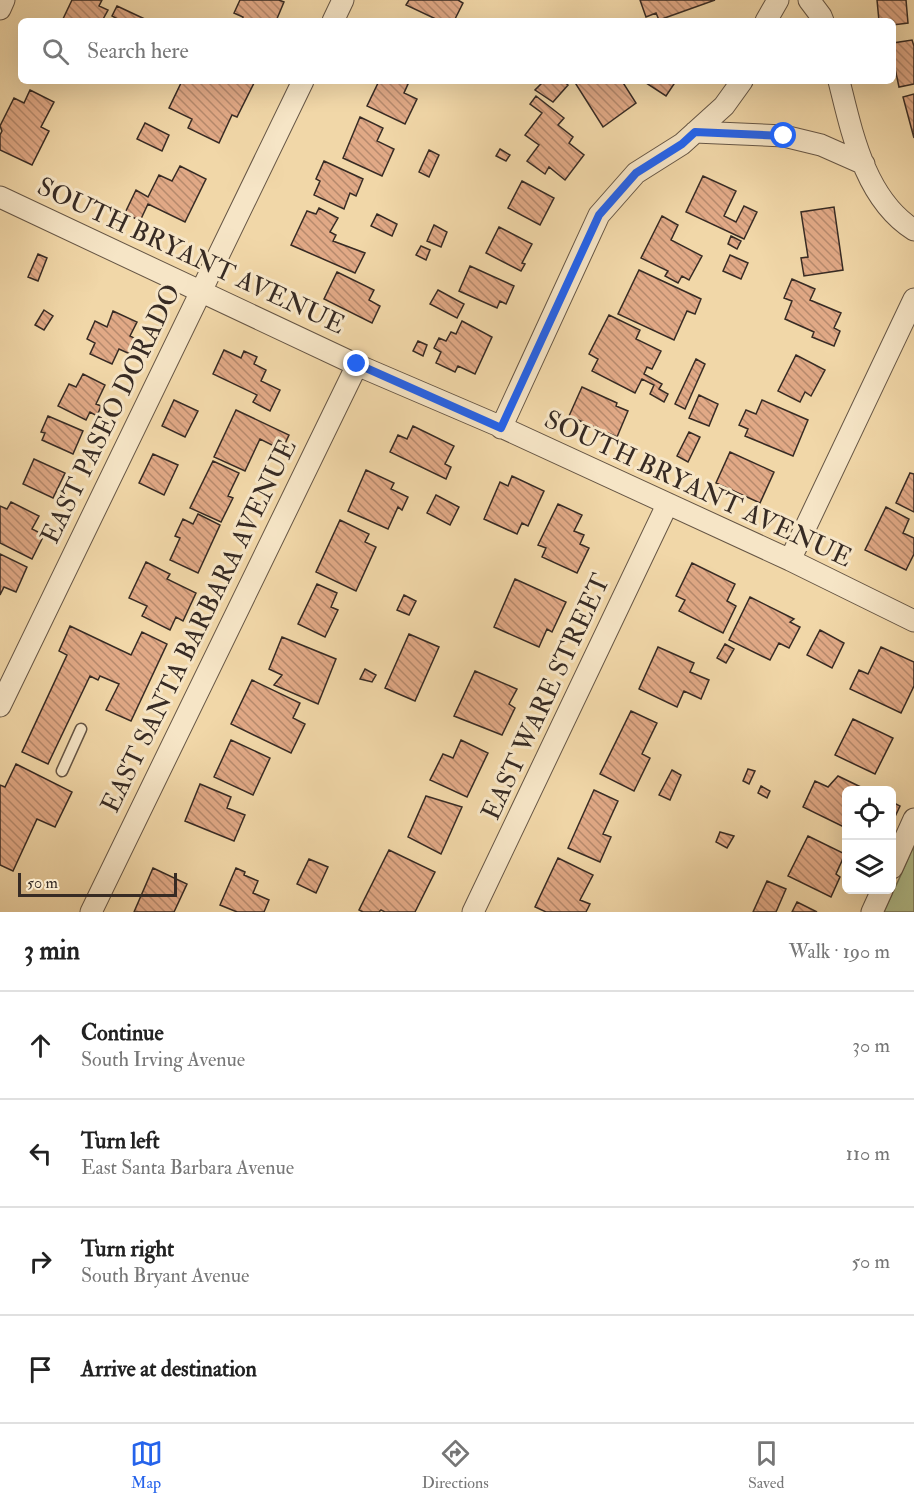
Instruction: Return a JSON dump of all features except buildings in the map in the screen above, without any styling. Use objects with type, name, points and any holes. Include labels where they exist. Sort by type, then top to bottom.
[{"type":"street","points":[[0,9],[4,0]]},
{"type":"street","points":[[334,18],[343,0]]},
{"type":"street","points":[[768,18],[778,0]]},
{"type":"street","points":[[809,0],[821,18]]},
{"type":"street","name":"EAST PASEO DORADO","points":[[0,706],[302,84]]},
{"type":"street","points":[[501,428],[599,215],[636,173],[682,144],[724,106],[740,84]]},
{"type":"street","points":[[840,84],[858,152],[880,198],[914,230]]},
{"type":"street","points":[[695,132],[784,136],[821,145],[864,164]]},
{"type":"street","name":"SOUTH BRYANT AVENUE","points":[[0,197],[357,364],[790,560],[914,621]]},
{"type":"street","points":[[790,560],[914,299]]},
{"type":"street","name":"EAST SANTA BARBARA AVENUE","points":[[91,912],[357,364]]},
{"type":"street","name":"EAST WARE STREET","points":[[473,912],[667,505]]},
{"type":"street","points":[[896,857],[914,819]]},
{"type":"street","points":[[872,912],[880,894]]},
{"type":"lane","points":[[62,771],[81,729]]},
{"type":"green space","points":[[914,846],[914,912],[884,912],[892,894],[896,894],[896,886]]},
{"type":"route","points":[[357,364],[501,428],[599,215],[636,173],[682,144],[695,132],[784,136]]}]
